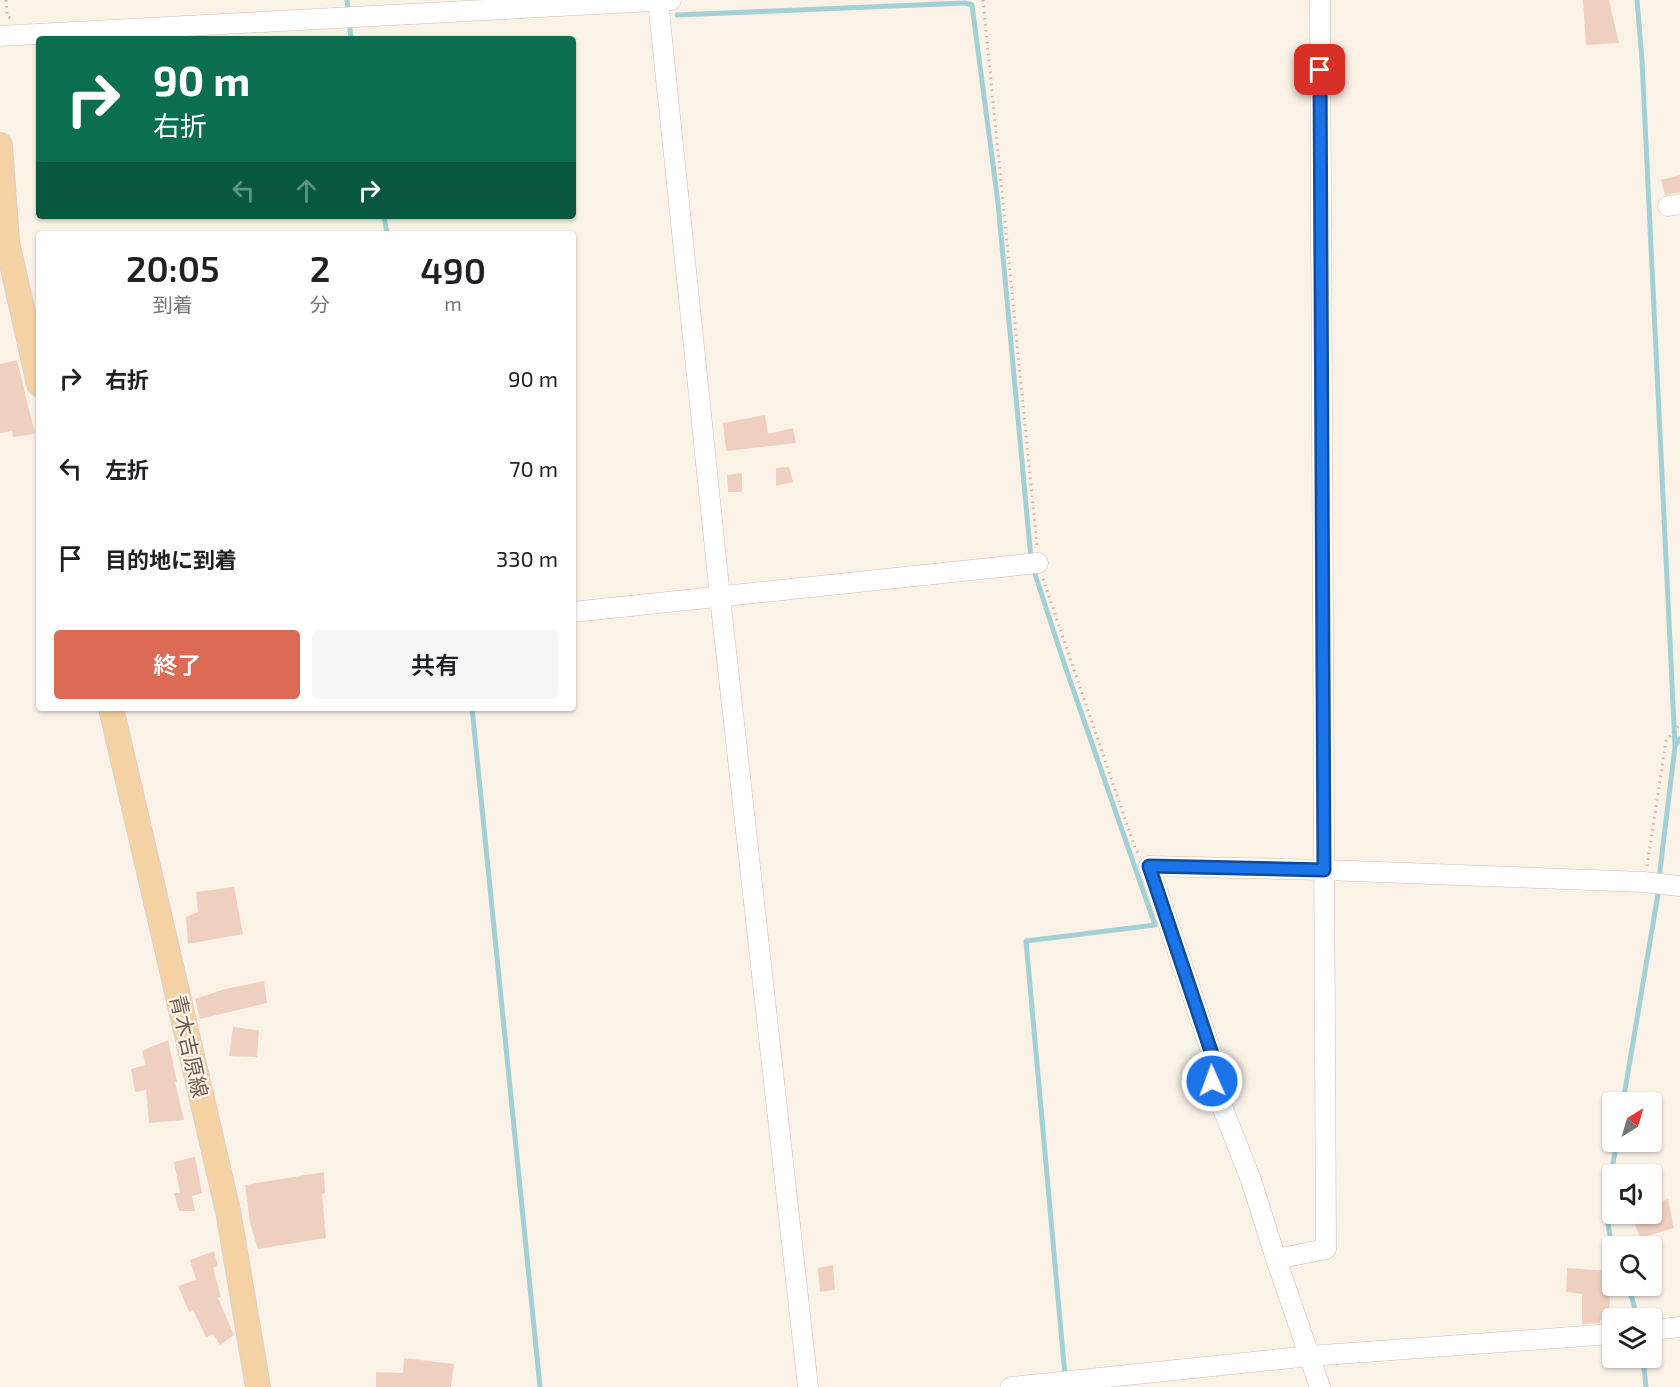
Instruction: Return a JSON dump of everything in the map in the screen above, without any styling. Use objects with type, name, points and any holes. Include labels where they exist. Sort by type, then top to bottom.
[{"type":"main road","points":[[0,145],[2,209],[7,242],[36,371]]},
{"type":"main road","name":"青木吉原線","points":[[112,711],[228,1211],[258,1387]]},
{"type":"street","points":[[0,36],[671,0]]},
{"type":"street","points":[[1276,1258],[1326,1249],[1320,0]]},
{"type":"street","points":[[658,1],[720,597],[808,1387]]},
{"type":"street","points":[[576,612],[1038,563]]},
{"type":"street","points":[[1320,1387],[1251,1180],[1212,1081],[1214,1060],[1149,866],[1644,882],[1680,886]]},
{"type":"street","points":[[1662,1329],[1680,1327]]},
{"type":"street","points":[[1011,1387],[1310,1356],[1602,1335]]},
{"type":"path","points":[[983,0],[1038,563],[1135,848],[1149,866]]},
{"type":"path","points":[[1644,882],[1666,741],[1680,724]]},
{"type":"building","points":[[1583,0],[1609,0],[1619,43],[1586,45]]},
{"type":"building","points":[[1680,175],[1680,192],[1665,195],[1661,180]]},
{"type":"building","points":[[17,360],[35,434],[13,437],[12,431],[0,433],[0,364]]},
{"type":"building","points":[[765,415],[768,434],[793,428],[796,443],[726,451],[723,423]]},
{"type":"building","points":[[789,467],[793,482],[776,486],[776,468]]},
{"type":"building","points":[[742,473],[742,492],[728,492],[727,475]]},
{"type":"building","points":[[234,887],[243,934],[188,944],[186,917],[198,912],[196,892]]},
{"type":"building","points":[[264,981],[267,1003],[200,1019],[195,999],[225,989]]},
{"type":"building","points":[[233,1027],[259,1030],[257,1057],[229,1056]]},
{"type":"building","points":[[168,1040],[184,1120],[149,1123],[146,1090],[135,1092],[131,1069],[146,1065],[142,1051]]},
{"type":"building","points":[[195,1157],[202,1193],[192,1196],[195,1211],[179,1211],[174,1193],[180,1193],[174,1162]]},
{"type":"building","points":[[324,1172],[325,1193],[322,1194],[326,1238],[258,1249],[250,1223],[245,1185]]},
{"type":"building","points":[[1668,1199],[1674,1228],[1639,1236],[1635,1224],[1662,1224],[1662,1201]]},
{"type":"building","points":[[214,1251],[218,1266],[213,1268],[221,1297],[218,1298],[234,1335],[220,1345],[213,1334],[206,1337],[193,1310],[189,1312],[178,1286],[196,1280],[190,1260]]},
{"type":"building","points":[[833,1265],[835,1290],[820,1292],[818,1268]]},
{"type":"building","points":[[1567,1268],[1602,1270],[1602,1296],[1610,1296],[1609,1308],[1602,1308],[1600,1323],[1582,1324],[1582,1294],[1566,1292]]},
{"type":"building","points":[[404,1358],[454,1364],[451,1387],[376,1387],[376,1372],[403,1373]]},
{"type":"waterway","points":[[347,0],[351,36]]},
{"type":"waterway","points":[[1637,0],[1642,60],[1675,746]]},
{"type":"waterway","points":[[677,15],[965,3],[972,5],[998,203],[1031,559]]},
{"type":"waterway","points":[[384,219],[386,231]]},
{"type":"waterway","points":[[1033,568],[1155,925],[1026,941],[1065,1376]]},
{"type":"waterway","points":[[472,711],[540,1387]]},
{"type":"waterway","points":[[1659,879],[1675,746],[1680,739]]},
{"type":"waterway","points":[[1625,1092],[1659,888]]},
{"type":"waterway","points":[[1610,1236],[1607,1207],[1615,1152]]},
{"type":"waterway","points":[[1632,1296],[1634,1308]]},
{"type":"waterway","points":[[1644,1368],[1646,1387]]},
{"type":"route","points":[[1212,1081],[1214,1060],[1149,866],[1324,870],[1320,70]]}]
